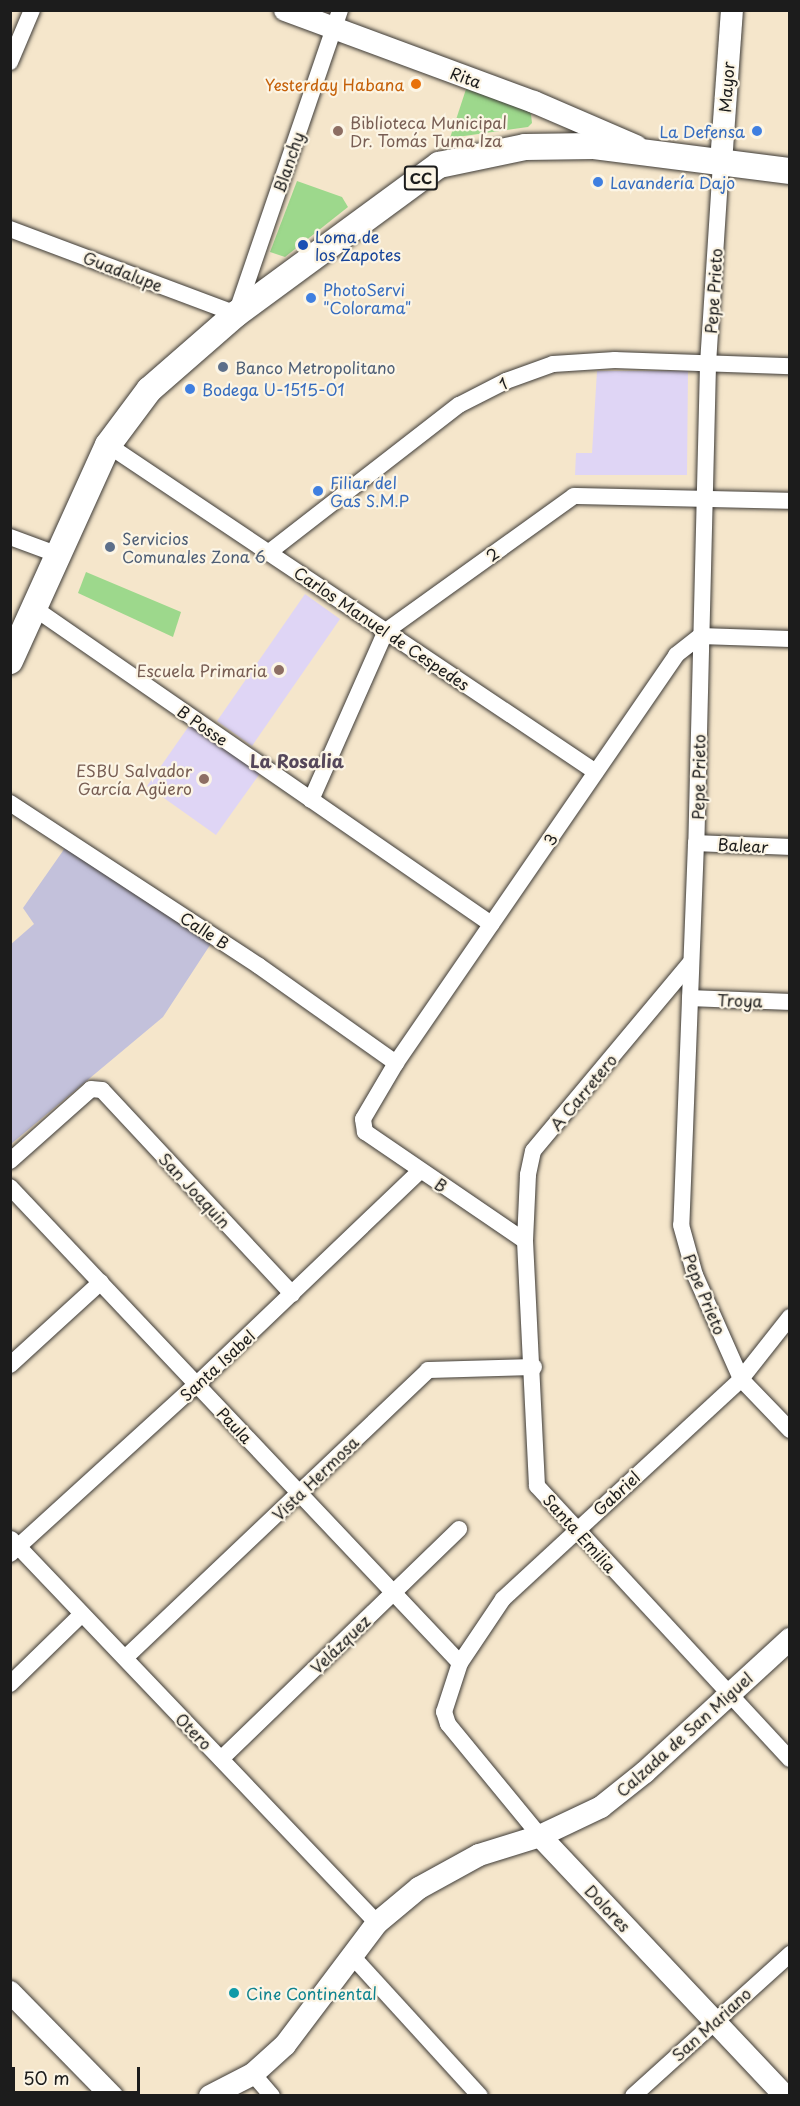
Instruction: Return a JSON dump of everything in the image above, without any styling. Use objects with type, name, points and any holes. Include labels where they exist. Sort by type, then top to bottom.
[{"type":"main road","name":"CC","points":[[10,662],[56,554],[108,445],[149,390],[236,314],[439,165],[525,147],[644,150],[721,163],[789,171]]},
{"type":"street","points":[[10,62],[32,10]]},
{"type":"street","name":"Rita","points":[[285,10],[337,20],[644,150]]},
{"type":"street","name":"Mayor","points":[[721,163],[732,10]]},
{"type":"street","name":"Blanchy","points":[[236,314],[337,20]]},
{"type":"street","name":"Pepe Prieto","points":[[721,163],[708,365],[696,843],[681,1225],[695,1275],[741,1379],[789,1430]]},
{"type":"street","name":"Guadalupe","points":[[10,229],[236,314]]},
{"type":"street","name":"1","points":[[268,553],[459,405],[506,381],[553,364],[615,360],[789,366]]},
{"type":"street","name":"Carlos Manuel de Cespedes","points":[[108,445],[596,772]]},
{"type":"street","name":"2","points":[[386,631],[574,496],[789,501]]},
{"type":"street","points":[[10,537],[56,554]]},
{"type":"street","name":"B Posse","points":[[34,608],[491,924]]},
{"type":"street","points":[[311,800],[386,631]]},
{"type":"street","points":[[700,636],[789,639]]},
{"type":"street","name":"3","points":[[362,1125],[396,1063],[676,655],[700,636]]},
{"type":"street","name":"Calle B","points":[[10,803],[259,966],[396,1063]]},
{"type":"street","name":"Balear","points":[[696,843],[789,847]]},
{"type":"street","name":"A Carretero","points":[[525,1241],[528,1175],[533,1151],[691,962]]},
{"type":"street","name":"Troya","points":[[690,998],[789,1002]]},
{"type":"street","name":"San Joaquin","points":[[10,1161],[97,1088],[292,1294]]},
{"type":"street","name":"B","points":[[362,1125],[365,1132],[525,1241]]},
{"type":"street","name":"Santa Isabel","points":[[13,1546],[197,1384],[420,1171]]},
{"type":"street","name":"Paula","points":[[10,1187],[460,1663]]},
{"type":"street","name":"Santa Emilia","points":[[525,1241],[534,1367],[537,1486],[575,1530],[730,1693],[789,1759]]},
{"type":"street","points":[[10,1365],[101,1282]]},
{"type":"street","name":"Gabriel","points":[[444,1712],[460,1663],[503,1599],[741,1379],[789,1317]]},
{"type":"street","name":"Vista Hermosa","points":[[125,1658],[429,1370],[534,1367]]},
{"type":"street","name":"Velázquez","points":[[221,1759],[459,1529]]},
{"type":"street","name":"Otero","points":[[13,1546],[125,1658],[377,1923]]},
{"type":"street","points":[[10,1684],[82,1614]]},
{"type":"street","name":"Calzada de San Miguel","points":[[210,2096],[253,2074],[310,2017],[377,1923],[419,1888],[460,1864],[540,1836],[601,1807],[789,1639]]},
{"type":"street","name":"Dolores","points":[[444,1712],[461,1743],[540,1836],[785,2096]]},
{"type":"street","name":"San Mariano","points":[[633,2096],[789,1954]]},
{"type":"street","points":[[353,1957],[480,2096]]},
{"type":"street","points":[[10,1992],[111,2096]]},
{"type":"street","points":[[253,2074],[272,2096]]},
{"type":"shaded area","points":[[597,371],[688,371],[687,475],[575,475],[576,453],[592,453]]},
{"type":"shaded area","name":"Escuela Primaria","points":[[305,594],[340,619],[252,746],[217,721]]},
{"type":"shaded area","name":"ESBU Salvador García Agüero","points":[[191,723],[261,772],[216,835],[147,786]]},
{"type":"shaded area","points":[[67,845],[212,942],[163,1017],[11,1144],[10,945],[34,924],[23,908]]},
{"type":"green space","points":[[468,83],[530,106],[532,123],[528,127],[450,138]]},
{"type":"green space","points":[[297,181],[342,197],[348,207],[285,257],[270,252]]},
{"type":"green space","points":[[86,572],[181,612],[173,637],[78,593]]},
{"type":"place","name":"Yesterday Habana","points":[[416,84]]},
{"type":"place","name":"Biblioteca Municipal Dr. Tomás Tuma Iza","points":[[338,131]]},
{"type":"place","name":"La Defensa","points":[[757,131]]},
{"type":"place","name":"Lavandería Dajo","points":[[598,182]]},
{"type":"place","name":"Loma de los Zapotes","points":[[303,245]]},
{"type":"place","name":"PhotoServi \"Colorama\"","points":[[311,298]]},
{"type":"place","name":"Banco Metropolitano","points":[[223,367]]},
{"type":"place","name":"Bodega U-1515-01","points":[[190,389]]},
{"type":"place","name":"Filiar del Gas S.M.P","points":[[318,491]]},
{"type":"place","name":"Servicios Comunales Zona 6","points":[[110,547]]},
{"type":"place","name":"Escuela Primaria","points":[[279,670]]},
{"type":"place","name":"ESBU Salvador García Agüero","points":[[204,779]]},
{"type":"place","name":"Cine Continental","points":[[234,1993]]},
{"type":"district","name":"La Rosalia","points":[[297,761]]}]
